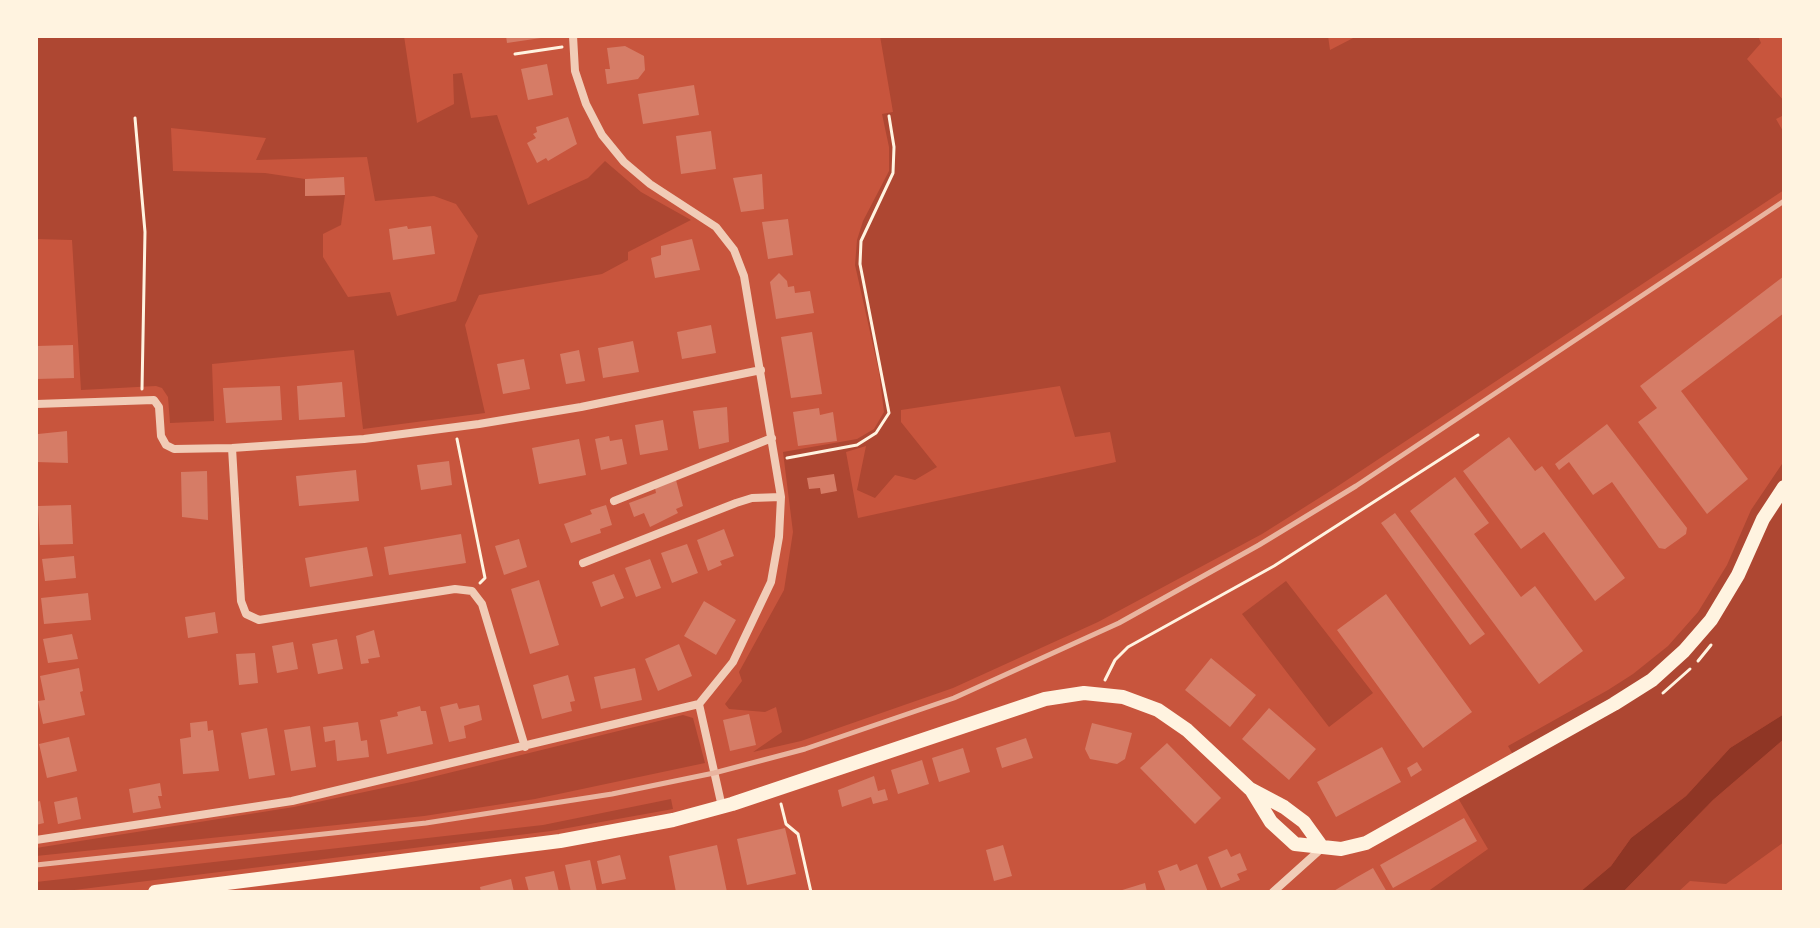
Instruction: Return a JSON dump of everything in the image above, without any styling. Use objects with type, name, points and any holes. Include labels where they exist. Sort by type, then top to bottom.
[{"type":"main road","points":[[155,892],[560,841],[673,820],[722,807],[1045,699],[1084,693],[1123,697],[1158,710],[1187,730],[1250,789],[1271,822],[1295,844],[1341,849],[1366,843],[1652,680],[1684,651],[1711,620],[1738,575],[1763,519],[1784,487]]},
{"type":"main road","points":[[1250,789],[1304,822],[1322,847]]},
{"type":"street","points":[[36,840],[292,801],[699,704],[733,662],[771,582],[779,537],[781,497],[744,276],[734,250],[716,227],[650,184],[624,162],[602,135],[586,104],[575,71],[574,41]]},
{"type":"street","points":[[36,404],[154,400],[159,407],[161,436],[166,445],[174,449],[232,448],[364,439],[455,428],[581,407],[761,370]]},
{"type":"street","points":[[614,501],[772,438]]},
{"type":"street","points":[[232,448],[241,601],[246,614],[259,620],[455,589],[472,591],[482,604],[525,747]]},
{"type":"street","points":[[583,563],[736,503],[752,498],[781,497]]},
{"type":"street","points":[[699,704],[722,807]]},
{"type":"street","points":[[1273,892],[1322,847]]},
{"type":"path","points":[[515,54],[574,41]]},
{"type":"path","points":[[776,460],[857,445],[876,433],[889,413],[860,264],[861,241],[893,173],[894,147],[889,116]]},
{"type":"path","points":[[135,118],[145,232],[142,401]]},
{"type":"path","points":[[455,428],[485,578],[472,591]]},
{"type":"path","points":[[1098,694],[1115,660],[1128,647],[1274,566],[1478,435]]},
{"type":"path","points":[[781,800],[786,824],[798,834],[811,892]]},
{"type":"shaded area","points":[[36,36],[404,36],[417,123],[454,104],[453,74],[462,73],[471,118],[497,115],[528,205],[588,178],[605,161],[641,192],[691,220],[628,252],[628,260],[602,274],[479,295],[465,325],[485,413],[363,429],[354,350],[212,364],[214,421],[170,423],[168,397],[162,388],[156,386],[81,390],[72,240],[36,239]],"holes":[[[171,128],[266,138],[256,160],[367,157],[375,201],[434,196],[456,204],[478,236],[456,301],[397,316],[390,292],[348,297],[323,257],[323,234],[341,225],[345,195],[306,196],[305,179],[265,173],[173,171]]]},
{"type":"shaded area","points":[[880,36],[1328,36],[1330,50],[1357,36],[1758,36],[1761,43],[1747,59],[1784,101],[1784,115],[1776,119],[1784,133],[1784,190],[1262,534],[1098,622],[953,688],[801,741],[753,752],[782,732],[776,707],[765,712],[729,709],[725,704],[742,681],[739,672],[784,590],[793,532],[783,452],[857,439],[874,429],[884,412],[879,372],[855,265],[857,240],[863,221],[889,171],[889,147],[882,114],[893,112]],"holes":[[[1060,386],[1075,437],[1110,432],[1116,462],[858,518],[846,452],[866,446],[857,490],[875,498],[895,475],[915,480],[937,467],[901,422],[901,410]]]},
{"type":"shaded area","points":[[1784,461],[1784,714],[1730,748],[1686,796],[1631,838],[1611,866],[1580,892],[1427,892],[1488,849],[1455,793],[1515,758],[1508,746],[1608,690],[1668,646],[1698,612],[1727,565],[1751,510]]},
{"type":"shaded area","points":[[1286,581],[1373,693],[1329,727],[1242,614]]},
{"type":"shaded area","points":[[1784,714],[1784,739],[1713,800],[1623,892],[1580,892],[1611,866],[1631,838],[1686,796],[1730,748]]},
{"type":"shaded area","points":[[683,715],[693,718],[705,763],[535,799],[424,816],[36,856],[36,848],[294,807],[416,781]]},
{"type":"shaded area","points":[[1784,739],[1784,842],[1726,884],[1690,881],[1678,892],[1623,892],[1713,800]]},
{"type":"shaded area","points":[[671,799],[673,809],[551,831],[58,892],[36,892],[36,882],[543,825]]},
{"type":"building","points":[[506,36],[541,36],[541,38],[507,43]]},
{"type":"building","points":[[625,46],[644,56],[645,70],[638,79],[607,84],[605,69],[610,69],[607,48]]},
{"type":"building","points":[[547,64],[553,95],[528,100],[521,69]]},
{"type":"building","points":[[694,85],[699,115],[643,124],[638,94]]},
{"type":"building","points":[[568,117],[577,144],[548,161],[546,158],[537,163],[527,143],[536,138],[533,134],[537,132],[536,127]]},
{"type":"building","points":[[711,131],[716,169],[681,174],[676,136]]},
{"type":"building","points":[[762,174],[764,209],[741,212],[733,178]]},
{"type":"building","points":[[344,177],[345,195],[305,196],[305,179]]},
{"type":"building","points":[[788,219],[793,255],[768,259],[762,222]]},
{"type":"building","points":[[407,226],[408,229],[431,226],[435,254],[393,260],[389,229]]},
{"type":"building","points":[[692,239],[700,270],[655,278],[651,258],[661,255],[661,246]]},
{"type":"building","points":[[779,273],[787,281],[788,287],[794,286],[795,293],[810,291],[814,313],[776,319],[770,282]]},
{"type":"building","points":[[1784,276],[1784,313],[1681,391],[1748,479],[1707,514],[1638,422],[1657,408],[1640,386]]},
{"type":"building","points":[[711,325],[716,353],[682,359],[677,332]]},
{"type":"building","points":[[812,332],[822,394],[791,398],[781,337]]},
{"type":"building","points":[[633,341],[639,372],[603,378],[598,348]]},
{"type":"building","points":[[73,345],[74,378],[36,379],[36,346]]},
{"type":"building","points":[[579,350],[585,381],[566,384],[560,354]]},
{"type":"building","points":[[524,359],[530,389],[503,394],[497,364]]},
{"type":"building","points":[[342,382],[345,417],[299,420],[297,386]]},
{"type":"building","points":[[280,386],[282,420],[226,423],[223,388]]},
{"type":"building","points":[[727,407],[729,442],[699,449],[693,411]]},
{"type":"building","points":[[819,408],[820,415],[833,412],[837,441],[798,446],[793,412]]},
{"type":"building","points":[[663,420],[668,450],[640,455],[635,425]]},
{"type":"building","points":[[1607,424],[1687,528],[1686,534],[1665,549],[1659,548],[1612,482],[1593,495],[1569,462],[1559,470],[1555,464]]},
{"type":"building","points":[[67,431],[68,463],[36,462],[38,434]]},
{"type":"building","points":[[609,436],[610,441],[622,439],[627,464],[601,470],[595,439]]},
{"type":"building","points":[[1509,437],[1535,471],[1542,466],[1625,578],[1595,601],[1544,532],[1521,549],[1463,471]]},
{"type":"building","points":[[579,439],[586,475],[539,484],[532,448]]},
{"type":"building","points":[[449,461],[452,485],[421,490],[417,465]]},
{"type":"building","points":[[356,470],[359,501],[299,506],[296,476]]},
{"type":"building","points":[[207,471],[208,520],[182,517],[181,472]]},
{"type":"building","points":[[834,474],[837,491],[821,494],[820,488],[809,489],[807,478]]},
{"type":"building","points":[[1455,477],[1489,523],[1474,534],[1521,597],[1535,586],[1583,651],[1539,684],[1410,511]]},
{"type":"building","points":[[676,480],[683,506],[676,509],[678,513],[650,527],[644,513],[634,517],[629,503],[656,493],[655,488]]},
{"type":"building","points":[[71,505],[73,544],[40,545],[38,506]]},
{"type":"building","points":[[606,505],[612,525],[600,529],[601,533],[571,543],[564,524],[592,514],[590,510]]},
{"type":"building","points":[[1395,513],[1485,634],[1470,645],[1381,523]]},
{"type":"building","points":[[724,529],[734,556],[720,561],[722,565],[708,571],[697,540]]},
{"type":"building","points":[[461,534],[466,563],[389,575],[384,547]]},
{"type":"building","points":[[519,539],[527,567],[504,575],[495,546]]},
{"type":"building","points":[[687,544],[698,573],[672,583],[661,553]]},
{"type":"building","points":[[367,547],[373,576],[310,587],[305,558]]},
{"type":"building","points":[[74,556],[76,578],[45,581],[42,559]]},
{"type":"building","points":[[650,559],[661,588],[636,597],[625,568]]},
{"type":"building","points":[[614,574],[624,598],[601,607],[592,582]]},
{"type":"building","points":[[539,580],[559,645],[530,654],[511,589]]},
{"type":"building","points":[[88,593],[91,620],[44,624],[41,598]]},
{"type":"building","points":[[1386,594],[1472,712],[1423,748],[1337,630]]},
{"type":"building","points":[[704,601],[736,620],[716,655],[684,636]]},
{"type":"building","points":[[215,612],[218,633],[188,638],[185,617]]},
{"type":"building","points":[[374,630],[380,657],[361,664],[356,636]]},
{"type":"building","points":[[72,634],[78,659],[48,663],[43,639]]},
{"type":"building","points":[[337,639],[343,669],[318,674],[312,644]]},
{"type":"building","points":[[293,642],[298,669],[277,673],[272,646]]},
{"type":"building","points":[[679,644],[692,676],[658,691],[645,659]]},
{"type":"building","points":[[255,653],[258,683],[239,685],[236,654]]},
{"type":"building","points":[[1211,658],[1256,695],[1230,727],[1185,690]]},
{"type":"building","points":[[79,668],[85,715],[43,724],[38,701],[45,700],[40,676]]},
{"type":"building","points":[[635,668],[642,700],[601,709],[594,677]]},
{"type":"building","points":[[568,675],[575,701],[570,702],[572,711],[542,719],[533,685]]},
{"type":"building","points":[[457,703],[459,709],[479,705],[482,720],[464,726],[466,738],[449,742],[440,707]]},
{"type":"building","points":[[420,706],[421,711],[426,711],[433,744],[387,754],[380,720]]},
{"type":"building","points":[[1269,708],[1316,749],[1289,780],[1242,739]]},
{"type":"building","points":[[749,714],[756,745],[730,751],[723,720]]},
{"type":"building","points":[[207,721],[208,731],[213,730],[219,771],[183,774],[180,739],[191,737],[190,723]]},
{"type":"building","points":[[358,722],[361,741],[367,740],[369,757],[337,761],[335,740],[325,742],[323,727]]},
{"type":"building","points":[[1092,723],[1132,733],[1125,759],[1117,764],[1090,759],[1085,749]]},
{"type":"building","points":[[310,726],[316,767],[291,771],[284,730]]},
{"type":"building","points":[[267,728],[275,775],[249,779],[241,733]]},
{"type":"building","points":[[69,737],[77,771],[47,778],[39,744]]},
{"type":"building","points":[[1026,738],[1033,758],[1002,768],[996,748]]},
{"type":"building","points":[[1167,743],[1221,798],[1195,824],[1140,768]]},
{"type":"building","points":[[1382,747],[1401,782],[1336,817],[1317,782]]},
{"type":"building","points":[[963,748],[970,772],[939,782],[932,758]]},
{"type":"building","points":[[922,760],[929,784],[898,794],[891,770]]},
{"type":"building","points":[[1417,762],[1422,770],[1411,777],[1407,768]]},
{"type":"building","points":[[874,776],[878,791],[885,789],[888,800],[873,804],[871,797],[842,807],[838,790]]},
{"type":"building","points":[[160,783],[162,796],[158,796],[161,808],[133,813],[129,789]]},
{"type":"building","points":[[77,797],[81,819],[58,824],[54,802]]},
{"type":"building","points":[[40,801],[44,823],[36,825],[36,802]]},
{"type":"building","points":[[1464,818],[1477,841],[1393,888],[1380,865]]},
{"type":"building","points":[[785,828],[796,874],[747,885],[737,839]]},
{"type":"building","points":[[717,845],[727,892],[676,892],[669,856]]},
{"type":"building","points":[[1003,845],[1012,876],[994,881],[986,850]]},
{"type":"building","points":[[1227,849],[1231,857],[1240,853],[1247,870],[1237,874],[1240,880],[1221,888],[1208,857]]},
{"type":"building","points":[[620,855],[626,879],[602,884],[597,861]]},
{"type":"building","points":[[590,860],[597,892],[571,892],[565,865]]},
{"type":"building","points":[[1177,864],[1180,871],[1197,864],[1208,892],[1166,892],[1158,871]]},
{"type":"building","points":[[1373,868],[1387,892],[1332,892],[1357,877]]},
{"type":"building","points":[[554,871],[559,892],[529,892],[525,877]]},
{"type":"building","points":[[511,879],[514,892],[481,892],[480,887]]},
{"type":"building","points":[[1145,883],[1147,892],[1119,892],[1119,891]]},
{"type":"railway","points":[[36,865],[426,823],[612,794],[714,773],[805,749],[954,698],[1119,623],[1259,545],[1356,486],[1784,201]]}]
